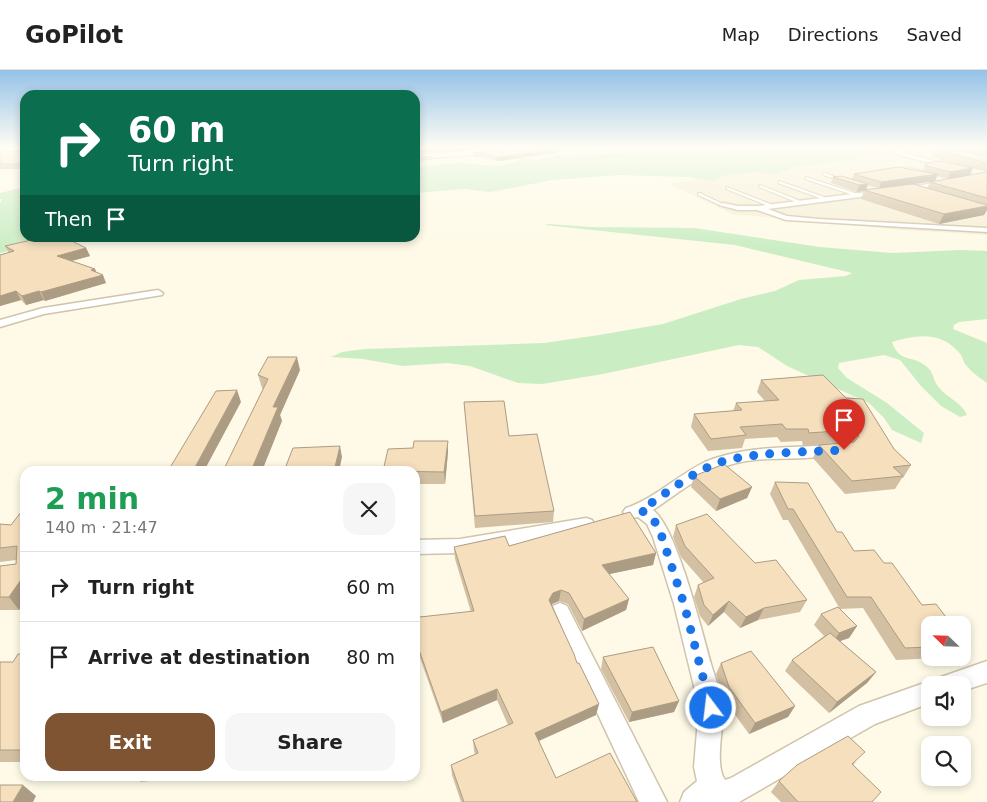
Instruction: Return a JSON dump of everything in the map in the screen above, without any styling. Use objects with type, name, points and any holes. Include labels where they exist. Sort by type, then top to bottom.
[{"type":"street","points":[[723,205],[738,208],[758,208],[950,182]]},
{"type":"street","points":[[906,189],[931,196]]},
{"type":"street","points":[[758,208],[774,215],[804,220],[987,230]]},
{"type":"street","points":[[0,324],[51,309],[158,293]]},
{"type":"street","points":[[420,547],[460,546],[568,529],[641,510],[698,473],[723,462],[742,457],[844,450]]},
{"type":"street","points":[[641,510],[654,520],[662,537],[684,604],[711,708],[703,794],[717,792],[723,794],[736,790],[868,714],[921,695]]},
{"type":"street","points":[[560,612],[653,802]]},
{"type":"street","points":[[971,677],[987,672]]},
{"type":"lane","points":[[779,182],[826,199]]},
{"type":"lane","points":[[818,182],[857,195]]},
{"type":"lane","points":[[760,186],[802,202]]},
{"type":"lane","points":[[727,188],[772,206]]},
{"type":"lane","points":[[871,189],[881,192]]},
{"type":"lane","points":[[699,194],[723,205]]},
{"type":"shaded area","points":[[679,182],[987,182],[987,235],[902,230],[732,214],[669,184]]},
{"type":"green space","points":[[420,182],[541,182],[491,192],[464,189],[420,193]]},
{"type":"green space","points":[[20,188],[20,242],[48,242],[0,253],[0,203],[2,200],[0,199],[0,193]]},
{"type":"green space","points":[[545,225],[590,227],[694,228],[820,247],[892,253],[960,250],[987,251],[987,319],[959,322],[954,325],[953,329],[987,343],[987,383],[968,368],[954,347],[938,338],[929,336],[911,337],[892,342],[895,349],[902,356],[926,366],[931,371],[935,382],[961,406],[967,415],[960,417],[941,406],[921,386],[900,360],[884,355],[839,363],[838,368],[847,378],[887,403],[924,433],[921,443],[892,430],[884,418],[869,403],[787,366],[758,347],[739,345],[603,374],[542,384],[518,383],[470,366],[447,363],[403,366],[363,359],[331,357],[342,352],[365,349],[544,343],[599,335],[663,324],[741,299],[775,291],[799,280],[846,276],[852,273],[735,245]]},
{"type":"building","points":[[850,182],[868,184],[859,185]]},
{"type":"building","points":[[931,182],[987,182],[987,198]]},
{"type":"building","points":[[913,184],[987,206],[944,214],[864,190]]},
{"type":"building","points":[[22,242],[74,242],[86,248],[57,256],[95,269],[91,270],[103,275],[22,296],[16,291],[0,296],[0,255],[14,251],[5,246]]},
{"type":"building","points":[[268,357],[297,357],[273,407],[278,407],[253,466],[225,466],[268,379],[258,375]]},
{"type":"building","points":[[823,375],[846,398],[863,399],[894,449],[911,465],[893,467],[903,476],[852,481],[819,445],[854,442],[859,436],[849,430],[809,433],[808,429],[786,429],[782,424],[740,427],[746,435],[711,439],[694,414],[742,410],[736,403],[779,400],[761,380]]},
{"type":"building","points":[[237,390],[196,466],[171,466],[216,391]]},
{"type":"building","points":[[504,401],[509,436],[537,434],[554,511],[475,516],[464,402]]},
{"type":"building","points":[[414,441],[448,441],[444,472],[420,472],[420,466],[384,466],[388,449],[413,448]]},
{"type":"building","points":[[340,446],[335,466],[286,466],[293,448]]},
{"type":"building","points":[[724,464],[752,487],[720,499],[694,476]]},
{"type":"building","points":[[775,482],[808,483],[837,532],[842,532],[854,551],[874,550],[884,563],[892,563],[922,605],[936,604],[945,616],[921,616],[921,647],[905,648],[871,597],[847,597],[793,509],[788,509]]},
{"type":"building","points":[[630,512],[656,553],[602,565],[629,599],[584,619],[569,593],[561,590],[553,593],[549,600],[577,663],[579,663],[599,704],[535,733],[556,778],[610,753],[637,802],[464,802],[451,765],[478,753],[473,740],[513,723],[497,689],[441,712],[420,653],[420,617],[474,611],[454,547],[505,536],[509,546]]},
{"type":"building","points":[[20,513],[20,581],[9,597],[0,597],[0,566],[16,564],[17,546],[0,548],[0,524],[11,525]]},
{"type":"building","points":[[707,514],[755,563],[776,560],[807,600],[764,608],[746,617],[729,601],[713,615],[704,605],[698,585],[714,578],[685,546],[676,525]]},
{"type":"building","points":[[838,607],[857,626],[839,633],[821,614]]},
{"type":"building","points":[[830,633],[876,672],[837,702],[792,660]]},
{"type":"building","points":[[653,647],[679,701],[632,712],[603,657]]},
{"type":"building","points":[[751,651],[795,706],[755,723],[729,687],[721,663]]},
{"type":"building","points":[[18,654],[20,654],[20,750],[0,750],[0,662],[13,662]]},
{"type":"building","points":[[848,736],[865,752],[852,764],[881,792],[872,802],[798,802],[779,781],[797,765]]},
{"type":"building","points":[[0,785],[23,785],[13,802],[0,802]]},
{"type":"route","points":[[711,708],[684,604],[662,537],[654,520],[641,510],[698,473],[723,462],[742,457],[844,450]]}]
